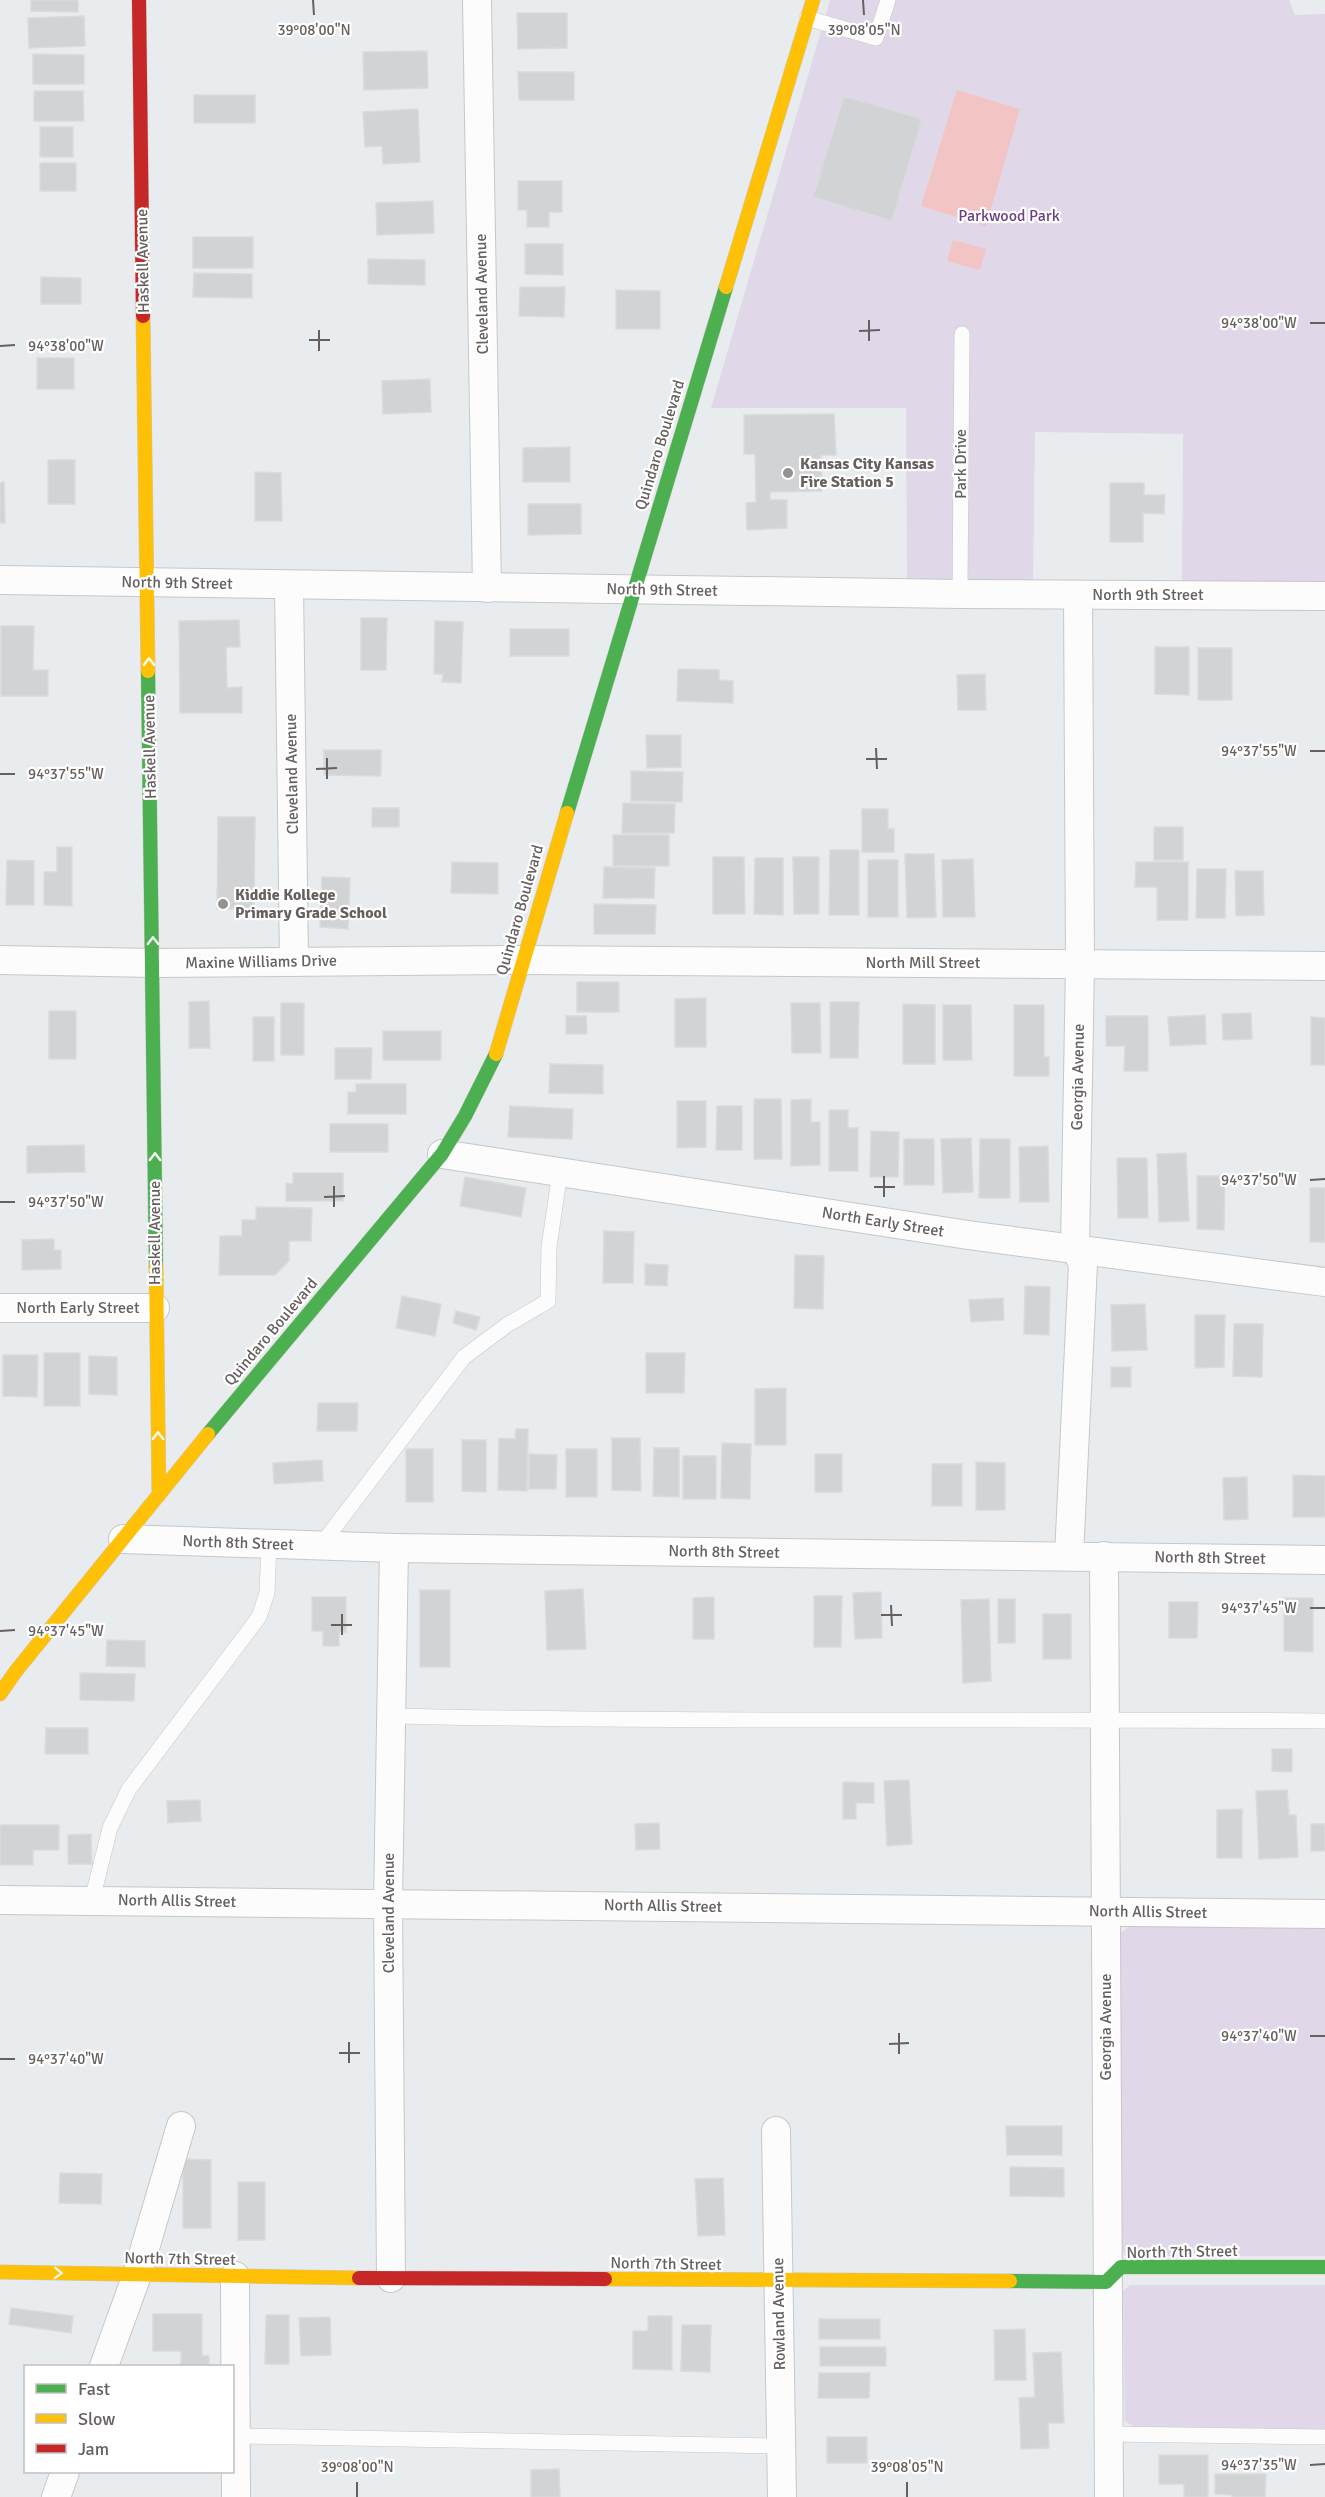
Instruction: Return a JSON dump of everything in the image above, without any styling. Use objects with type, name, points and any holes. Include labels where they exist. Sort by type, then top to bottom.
[{"type":"street","name":"Haskell Avenue","points":[[139,0],[159,1495]]},
{"type":"street","name":"Cleveland Avenue","points":[[477,0],[487,588]]},
{"type":"street","name":"Quindaro Boulevard","points":[[5,1678],[442,1154],[495,1058],[522,960],[633,590],[813,0]]},
{"type":"street","name":"North 9th Street","points":[[0,580],[960,594],[1325,596]]},
{"type":"street","name":"Cleveland Avenue","points":[[289,585],[294,962]]},
{"type":"street","name":"Georgia Avenue","points":[[1069,1556],[1083,1264],[1075,1248],[1080,964],[1078,595]]},
{"type":"street","name":"Maxine Williams Drive","points":[[0,960],[153,963],[522,960]]},
{"type":"street","name":"North Mill Street","points":[[522,960],[1325,966]]},
{"type":"street","name":"North Early Street","points":[[442,1154],[968,1235],[1325,1282]]},
{"type":"street","name":"North Early Street","points":[[0,1308],[156,1308]]},
{"type":"street","name":"North 8th Street","points":[[123,1539],[394,1548],[1325,1560]]},
{"type":"street","name":"Cleveland Avenue","points":[[391,2278],[388,1903],[394,1548]]},
{"type":"street","name":"Georgia Avenue","points":[[1104,1556],[1106,2282],[1109,2497]]},
{"type":"street","name":"North Allis Street","points":[[0,1900],[1325,1914]]},
{"type":"street","points":[[105,2365],[137,2275],[181,2126]]},
{"type":"street","name":"Rowland Avenue","points":[[777,2131],[782,2497]]},
{"type":"street","name":"North 7th Street","points":[[0,2272],[779,2282],[1106,2282],[1121,2267],[1325,2268]]},
{"type":"street","points":[[235,2276],[236,2497]]},
{"type":"street","points":[[56,2497],[65,2473]]},
{"type":"lane","points":[[807,18],[876,38],[888,0]]},
{"type":"lane","name":"Park Drive","points":[[960,594],[962,334]]},
{"type":"lane","points":[[321,1545],[464,1357],[507,1325],[548,1301],[549,1247],[560,1172]]},
{"type":"lane","points":[[92,1900],[110,1828],[129,1789],[260,1617],[267,1593],[269,1544]]},
{"type":"lane","points":[[392,1716],[650,1721],[1105,1719],[1325,1721]]},
{"type":"lane","points":[[1108,2434],[1325,2437]]},
{"type":"lane","points":[[236,2436],[781,2446]]},
{"type":"green space","name":"Parkwood Park","points":[[830,0],[1289,0],[1295,15],[1325,14],[1325,584],[1182,584],[1183,434],[1035,432],[1033,582],[907,581],[906,408],[711,408]]},
{"type":"green space","points":[[1132,1925],[1325,1925],[1325,2256],[1125,2256],[1121,2247],[1120,1933]]},
{"type":"green space","points":[[1130,2285],[1325,2285],[1325,2430],[1136,2428],[1125,2421],[1123,2291]]},
{"type":"shaded area","points":[[957,90],[1020,109],[986,226],[921,206]]},
{"type":"shaded area","points":[[953,240],[986,249],[980,270],[947,261]]},
{"type":"building","points":[[31,0],[78,0],[78,12],[31,11]]},
{"type":"building","points":[[517,13],[567,13],[567,48],[518,49]]},
{"type":"building","points":[[84,16],[85,46],[29,48],[28,18]]},
{"type":"building","points":[[427,51],[428,88],[364,90],[363,52]]},
{"type":"building","points":[[33,54],[84,55],[84,84],[33,84]]},
{"type":"building","points":[[518,72],[574,72],[574,100],[519,100]]},
{"type":"building","points":[[34,91],[83,91],[84,121],[34,121]]},
{"type":"building","points":[[194,95],[255,95],[255,123],[194,123]]},
{"type":"building","points":[[844,96],[922,119],[892,221],[813,197]]},
{"type":"building","points":[[418,109],[420,162],[383,164],[382,146],[365,147],[363,112]]},
{"type":"building","points":[[40,127],[73,127],[73,157],[40,157]]},
{"type":"building","points":[[40,163],[76,163],[76,191],[40,191]]},
{"type":"building","points":[[518,181],[562,181],[562,212],[549,212],[549,227],[527,227],[527,210],[518,210]]},
{"type":"building","points":[[433,201],[434,233],[377,235],[376,203]]},
{"type":"building","points":[[193,237],[253,237],[253,268],[193,268]]},
{"type":"building","points":[[525,244],[563,244],[563,275],[525,274]]},
{"type":"building","points":[[368,259],[425,260],[425,285],[368,284]]},
{"type":"building","points":[[194,273],[252,274],[252,298],[193,297]]},
{"type":"building","points":[[41,277],[81,278],[81,304],[41,304]]},
{"type":"building","points":[[520,287],[565,287],[564,317],[519,316]]},
{"type":"building","points":[[616,290],[660,291],[660,329],[616,329]]},
{"type":"building","points":[[37,358],[74,358],[74,389],[37,389]]},
{"type":"building","points":[[430,379],[431,412],[383,414],[382,381]]},
{"type":"building","name":"Kansas City Kansas Fire Station 5","points":[[834,414],[836,455],[821,455],[822,491],[770,492],[770,500],[787,500],[787,528],[747,530],[746,503],[756,502],[755,454],[744,454],[744,415]]},
{"type":"building","points":[[570,447],[570,482],[523,482],[523,448]]},
{"type":"building","points":[[48,460],[75,460],[75,504],[48,504]]},
{"type":"building","points":[[255,472],[281,473],[282,521],[255,521]]},
{"type":"building","points":[[4,482],[5,523],[0,523],[0,483]]},
{"type":"building","points":[[1110,483],[1144,483],[1144,495],[1165,495],[1164,514],[1143,513],[1143,542],[1110,542]]},
{"type":"building","points":[[528,504],[581,504],[581,534],[528,535]]},
{"type":"building","points":[[361,618],[387,618],[386,670],[361,670]]},
{"type":"building","points":[[239,620],[240,647],[226,647],[227,688],[242,687],[242,713],[180,713],[179,621]]},
{"type":"building","points":[[435,621],[463,622],[461,683],[442,682],[443,674],[434,674]]},
{"type":"building","points":[[1,626],[34,626],[33,670],[48,670],[48,696],[1,696]]},
{"type":"building","points":[[510,629],[569,629],[569,656],[510,656]]},
{"type":"building","points":[[1155,647],[1189,647],[1189,695],[1155,694]]},
{"type":"building","points":[[1198,648],[1232,648],[1232,700],[1198,700]]},
{"type":"building","points":[[678,669],[719,670],[719,680],[733,681],[733,703],[677,701]]},
{"type":"building","points":[[985,674],[986,710],[958,710],[957,675]]},
{"type":"building","points":[[646,735],[681,735],[681,767],[647,768]]},
{"type":"building","points":[[324,750],[381,750],[381,776],[324,775]]},
{"type":"building","points":[[631,771],[683,772],[682,802],[631,801]]},
{"type":"building","points":[[623,803],[675,804],[674,833],[622,833]]},
{"type":"building","points":[[372,808],[399,808],[399,827],[372,827]]},
{"type":"building","points":[[862,809],[888,809],[888,829],[894,829],[894,852],[862,852]]},
{"type":"building","points":[[218,817],[255,817],[254,909],[217,909]]},
{"type":"building","points":[[1154,827],[1183,827],[1183,860],[1154,860]]},
{"type":"building","points":[[613,835],[669,835],[669,866],[613,866]]},
{"type":"building","points":[[57,847],[72,847],[72,906],[44,905],[44,872],[57,872]]},
{"type":"building","points":[[830,850],[859,850],[859,915],[829,915]]},
{"type":"building","points":[[905,854],[934,854],[936,917],[907,918]]},
{"type":"building","points":[[713,857],[744,857],[745,914],[713,914]]},
{"type":"building","points":[[793,857],[819,857],[819,914],[794,914]]},
{"type":"building","points":[[755,858],[783,858],[783,915],[754,914]]},
{"type":"building","points":[[973,859],[975,917],[943,917],[942,860]]},
{"type":"building","points":[[7,860],[34,861],[34,905],[6,905]]},
{"type":"building","points":[[868,860],[898,860],[898,917],[868,917]]},
{"type":"building","points":[[452,862],[498,863],[498,894],[451,893]]},
{"type":"building","points":[[1136,862],[1188,862],[1188,920],[1157,920],[1157,887],[1135,887]]},
{"type":"building","points":[[604,867],[655,868],[654,898],[603,898]]},
{"type":"building","points":[[1197,869],[1226,869],[1225,918],[1196,918]]},
{"type":"building","points":[[1235,871],[1263,871],[1264,915],[1236,916]]},
{"type":"building","points":[[322,877],[350,878],[348,929],[320,927]]},
{"type":"building","points":[[594,904],[656,905],[655,934],[594,934]]},
{"type":"building","points":[[577,982],[619,982],[619,1012],[577,1012]]},
{"type":"building","points":[[706,998],[706,1047],[675,1047],[675,999]]},
{"type":"building","points":[[209,1001],[210,1048],[189,1048],[189,1002]]},
{"type":"building","points":[[830,1002],[859,1002],[858,1058],[830,1058]]},
{"type":"building","points":[[281,1003],[304,1003],[304,1055],[281,1055]]},
{"type":"building","points":[[791,1003],[820,1003],[821,1053],[792,1053]]},
{"type":"building","points":[[903,1004],[935,1005],[935,1064],[903,1064]]},
{"type":"building","points":[[943,1005],[971,1005],[972,1060],[943,1060]]},
{"type":"building","points":[[1014,1005],[1044,1005],[1044,1057],[1049,1057],[1049,1076],[1014,1076]]},
{"type":"building","points":[[49,1011],[76,1011],[76,1059],[49,1059]]},
{"type":"building","points":[[1251,1013],[1252,1039],[1223,1040],[1222,1014]]},
{"type":"building","points":[[1205,1015],[1206,1044],[1170,1046],[1168,1017]]},
{"type":"building","points":[[566,1016],[586,1016],[587,1034],[566,1034]]},
{"type":"building","points":[[1106,1016],[1148,1016],[1148,1071],[1124,1071],[1125,1046],[1106,1046]]},
{"type":"building","points":[[253,1017],[274,1017],[274,1061],[253,1061]]},
{"type":"building","points":[[1311,1017],[1325,1018],[1325,1065],[1311,1065]]},
{"type":"building","points":[[383,1031],[441,1031],[441,1060],[383,1060]]},
{"type":"building","points":[[335,1048],[372,1048],[371,1079],[335,1079]]},
{"type":"building","points":[[550,1064],[603,1065],[603,1094],[549,1093]]},
{"type":"building","points":[[356,1084],[406,1084],[406,1114],[348,1114],[348,1092],[356,1092]]},
{"type":"building","points":[[754,1099],[781,1099],[782,1159],[754,1159]]},
{"type":"building","points":[[811,1099],[811,1122],[820,1122],[820,1165],[791,1166],[791,1100]]},
{"type":"building","points":[[677,1101],[706,1101],[706,1147],[677,1148]]},
{"type":"building","points":[[510,1106],[573,1109],[572,1139],[508,1137]]},
{"type":"building","points":[[717,1106],[742,1106],[742,1150],[716,1150]]},
{"type":"building","points":[[829,1110],[848,1110],[848,1128],[858,1128],[858,1171],[829,1171]]},
{"type":"building","points":[[330,1124],[388,1124],[388,1152],[330,1152]]},
{"type":"building","points":[[871,1131],[899,1132],[898,1177],[870,1177]]},
{"type":"building","points":[[971,1138],[973,1192],[943,1193],[941,1139]]},
{"type":"building","points":[[904,1139],[934,1139],[934,1185],[904,1185]]},
{"type":"building","points":[[980,1139],[1010,1139],[1010,1198],[979,1198]]},
{"type":"building","points":[[84,1145],[85,1172],[27,1173],[27,1146]]},
{"type":"building","points":[[1048,1146],[1049,1202],[1020,1202],[1019,1147]]},
{"type":"building","points":[[1186,1153],[1189,1221],[1159,1222],[1157,1154]]},
{"type":"building","points":[[1117,1158],[1147,1158],[1148,1218],[1118,1218]]},
{"type":"building","points":[[293,1173],[343,1173],[343,1201],[286,1201],[286,1183],[293,1184]]},
{"type":"building","points":[[1197,1176],[1225,1176],[1224,1230],[1197,1229]]},
{"type":"building","points":[[465,1177],[526,1188],[521,1217],[460,1206]]},
{"type":"building","points":[[1310,1188],[1325,1188],[1325,1242],[1310,1242]]},
{"type":"building","points":[[256,1207],[312,1208],[311,1241],[289,1241],[289,1261],[275,1275],[219,1275],[220,1236],[242,1236],[242,1220],[256,1220]]},
{"type":"building","points":[[604,1231],[634,1232],[633,1283],[603,1283]]},
{"type":"building","points":[[54,1239],[54,1250],[61,1250],[61,1269],[22,1270],[22,1240]]},
{"type":"building","points":[[795,1255],[824,1256],[823,1309],[794,1308]]},
{"type":"building","points":[[645,1264],[668,1265],[667,1286],[645,1285]]},
{"type":"building","points":[[1025,1286],[1050,1287],[1049,1335],[1024,1334]]},
{"type":"building","points":[[402,1296],[441,1304],[435,1336],[396,1328]]},
{"type":"building","points":[[1003,1298],[1004,1320],[971,1322],[969,1300]]},
{"type":"building","points":[[1145,1304],[1147,1350],[1112,1351],[1111,1305]]},
{"type":"building","points":[[456,1311],[480,1317],[476,1330],[453,1323]]},
{"type":"building","points":[[1195,1315],[1225,1315],[1224,1367],[1195,1368]]},
{"type":"building","points":[[1234,1324],[1263,1324],[1262,1377],[1233,1376]]},
{"type":"building","points":[[44,1353],[80,1353],[80,1406],[44,1406]]},
{"type":"building","points":[[646,1353],[685,1353],[684,1393],[646,1393]]},
{"type":"building","points":[[3,1355],[38,1355],[37,1397],[3,1396]]},
{"type":"building","points":[[89,1356],[117,1357],[117,1395],[89,1394]]},
{"type":"building","points":[[1111,1367],[1131,1367],[1131,1387],[1111,1387]]},
{"type":"building","points":[[786,1388],[786,1445],[755,1445],[755,1389]]},
{"type":"building","points":[[318,1403],[358,1403],[357,1431],[317,1431]]},
{"type":"building","points":[[516,1429],[528,1429],[527,1491],[498,1490],[499,1438],[515,1439]]},
{"type":"building","points":[[612,1438],[640,1438],[641,1491],[612,1490]]},
{"type":"building","points":[[462,1440],[486,1440],[486,1492],[462,1491]]},
{"type":"building","points":[[722,1443],[751,1444],[750,1499],[721,1498]]},
{"type":"building","points":[[654,1448],[679,1448],[679,1497],[653,1496]]},
{"type":"building","points":[[406,1449],[433,1449],[433,1502],[406,1502]]},
{"type":"building","points":[[566,1449],[597,1449],[597,1497],[566,1497]]},
{"type":"building","points":[[529,1454],[557,1455],[556,1489],[529,1489]]},
{"type":"building","points":[[815,1454],[842,1454],[842,1492],[815,1492]]},
{"type":"building","points":[[683,1456],[716,1456],[716,1499],[683,1499]]},
{"type":"building","points":[[322,1460],[323,1481],[274,1484],[273,1463]]},
{"type":"building","points":[[976,1462],[1005,1463],[1005,1510],[976,1510]]},
{"type":"building","points":[[932,1464],[962,1464],[962,1506],[932,1506]]},
{"type":"building","points":[[1293,1475],[1325,1476],[1325,1517],[1293,1517]]},
{"type":"building","points":[[1247,1477],[1248,1519],[1224,1520],[1223,1478]]},
{"type":"building","points":[[583,1589],[586,1649],[547,1650],[545,1591]]},
{"type":"building","points":[[420,1590],[450,1590],[450,1667],[420,1667]]},
{"type":"building","points":[[881,1592],[882,1638],[855,1639],[853,1593]]},
{"type":"building","points":[[814,1596],[842,1596],[841,1647],[814,1647]]},
{"type":"building","points":[[312,1597],[346,1597],[346,1632],[339,1632],[339,1646],[323,1646],[323,1631],[312,1631]]},
{"type":"building","points":[[714,1597],[714,1639],[693,1639],[693,1598]]},
{"type":"building","points":[[1284,1598],[1313,1598],[1313,1652],[1284,1651]]},
{"type":"building","points":[[989,1599],[991,1681],[963,1683],[961,1600]]},
{"type":"building","points":[[998,1599],[1015,1599],[1015,1643],[998,1643]]},
{"type":"building","points":[[1169,1602],[1198,1602],[1197,1638],[1169,1638]]},
{"type":"building","points":[[1043,1614],[1071,1614],[1071,1659],[1043,1659]]},
{"type":"building","points":[[107,1640],[145,1641],[145,1667],[106,1666]]},
{"type":"building","points":[[80,1673],[135,1674],[134,1701],[80,1700]]},
{"type":"building","points":[[46,1728],[88,1728],[88,1754],[45,1754]]},
{"type":"building","points":[[1272,1749],[1292,1749],[1292,1772],[1272,1771]]},
{"type":"building","points":[[909,1780],[912,1844],[887,1846],[884,1781]]},
{"type":"building","points":[[843,1782],[874,1783],[874,1803],[856,1803],[856,1819],[843,1819]]},
{"type":"building","points":[[1287,1790],[1289,1815],[1296,1815],[1298,1857],[1259,1859],[1256,1791]]},
{"type":"building","points":[[200,1800],[201,1821],[168,1823],[167,1801]]},
{"type":"building","points":[[1242,1809],[1242,1858],[1217,1858],[1217,1810]]},
{"type":"building","points":[[659,1823],[660,1849],[636,1850],[635,1824]]},
{"type":"building","points":[[1311,1824],[1325,1824],[1325,1851],[1311,1851]]},
{"type":"building","points":[[0,1825],[59,1825],[59,1850],[33,1850],[33,1865],[0,1865]]},
{"type":"building","points":[[91,1834],[92,1864],[68,1864],[68,1835]]},
{"type":"building","points":[[1006,2126],[1062,2126],[1062,2155],[1007,2155]]},
{"type":"building","points":[[183,2159],[211,2160],[211,2228],[183,2228]]},
{"type":"building","points":[[1010,2167],[1064,2168],[1064,2197],[1010,2196]]},
{"type":"building","points":[[60,2173],[102,2174],[101,2204],[59,2203]]},
{"type":"building","points":[[723,2178],[725,2235],[698,2236],[695,2179]]},
{"type":"building","points":[[238,2182],[265,2182],[265,2240],[238,2240]]},
{"type":"building","points":[[11,2308],[73,2316],[71,2333],[9,2324]]},
{"type":"building","points":[[153,2314],[202,2314],[202,2356],[209,2356],[209,2365],[181,2365],[181,2351],[153,2351]]},
{"type":"building","points":[[266,2315],[289,2315],[289,2364],[265,2364]]},
{"type":"building","points":[[648,2316],[672,2316],[672,2370],[633,2369],[633,2331],[648,2331]]},
{"type":"building","points":[[330,2317],[331,2355],[301,2356],[299,2318]]},
{"type":"building","points":[[819,2319],[880,2319],[880,2339],[819,2339]]},
{"type":"building","points":[[682,2325],[711,2325],[710,2372],[681,2371]]},
{"type":"building","points":[[1025,2329],[1026,2380],[995,2380],[994,2330]]},
{"type":"building","points":[[820,2347],[886,2347],[886,2366],[820,2366]]},
{"type":"building","points":[[1061,2352],[1064,2423],[1048,2423],[1049,2448],[1021,2449],[1019,2398],[1035,2397],[1033,2353]]},
{"type":"building","points":[[819,2373],[870,2373],[869,2398],[818,2398]]},
{"type":"building","points":[[827,2437],[867,2437],[867,2463],[827,2463]]},
{"type":"building","points":[[1159,2455],[1208,2455],[1208,2497],[1184,2497],[1184,2484],[1159,2484]]},
{"type":"building","points":[[559,2469],[560,2497],[531,2497],[531,2470]]},
{"type":"building","points":[[1215,2474],[1266,2474],[1265,2497],[1232,2497],[1232,2495],[1215,2494]]},
{"type":"traffic: fast","points":[[567,813],[726,287]]},
{"type":"traffic: fast","points":[[148,671],[156,1266]]},
{"type":"traffic: fast","points":[[208,1434],[442,1154],[465,1116],[496,1054]]},
{"type":"traffic: fast","points":[[1010,2281],[1106,2282],[1121,2267],[1325,2267]]},
{"type":"traffic: slow","points":[[726,287],[813,0]]},
{"type":"traffic: slow","points":[[143,316],[148,671]]},
{"type":"traffic: slow","points":[[496,1054],[567,813]]},
{"type":"traffic: slow","points":[[156,1266],[159,1495]]},
{"type":"traffic: slow","points":[[0,1694],[16,1671],[208,1434]]},
{"type":"traffic: slow","points":[[0,2272],[359,2278]]},
{"type":"traffic: slow","points":[[605,2279],[1010,2281]]},
{"type":"traffic: jam","points":[[139,0],[143,316]]},
{"type":"traffic: jam","points":[[359,2278],[605,2279]]},
{"type":"place","name":"Kansas City Kansas Fire Station 5","points":[[788,473]]},
{"type":"place","name":"Kiddie Kollege Primary Grade School","points":[[223,904]]}]
